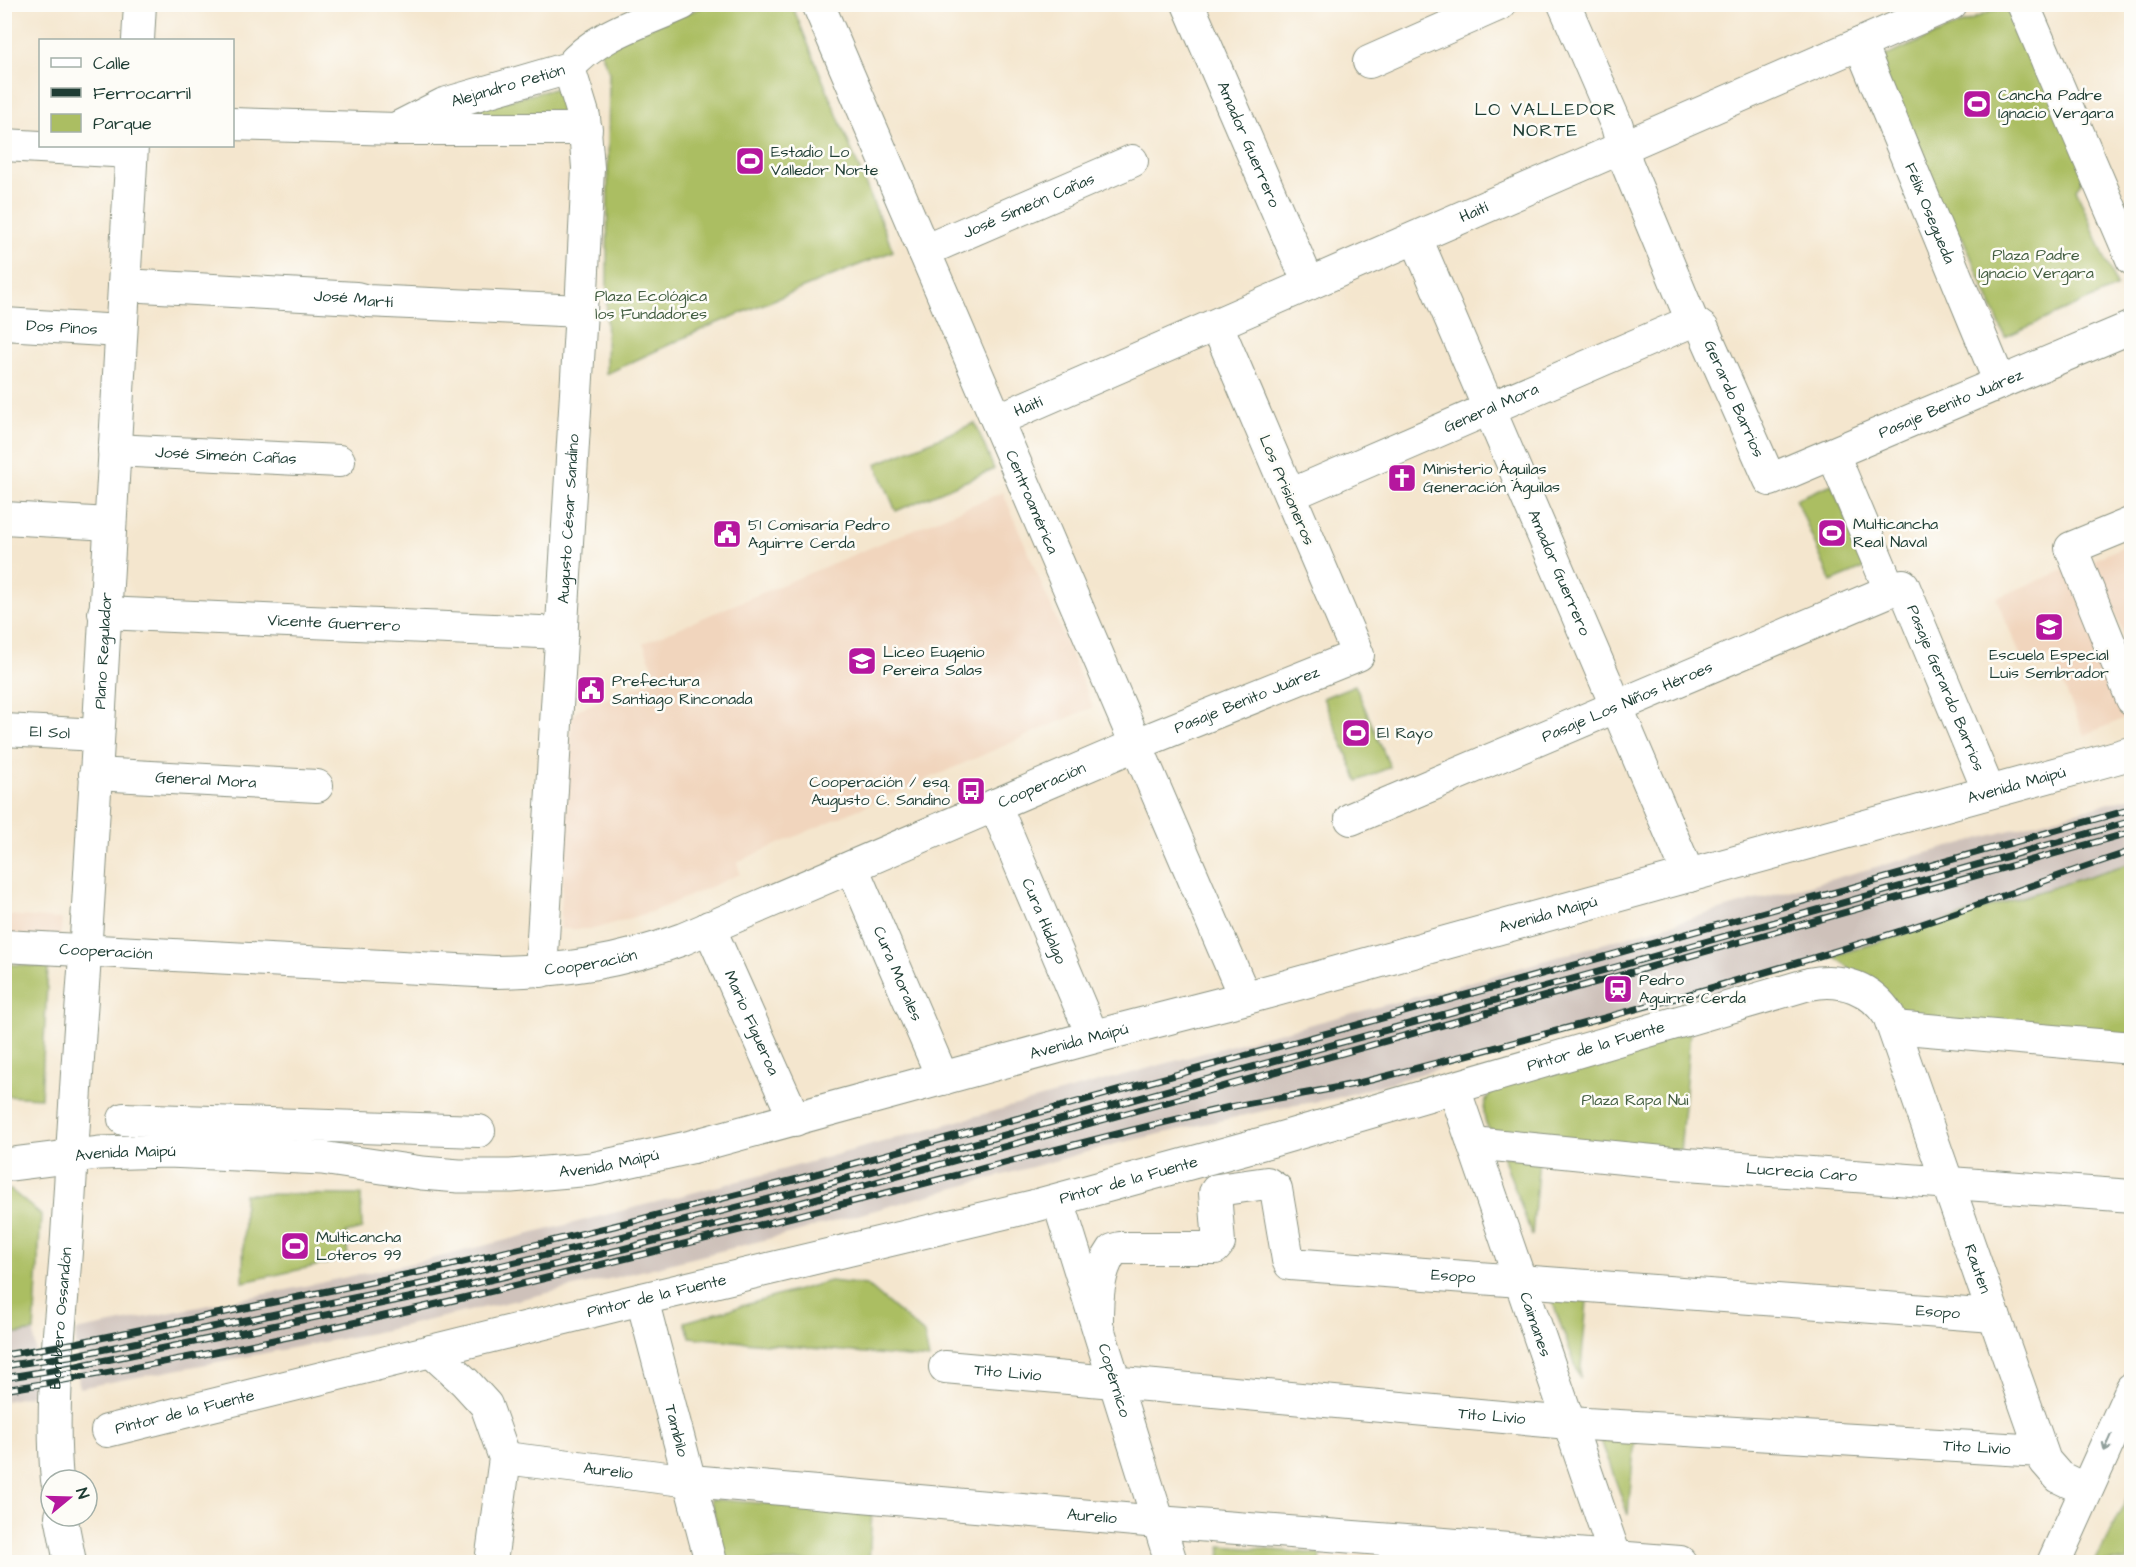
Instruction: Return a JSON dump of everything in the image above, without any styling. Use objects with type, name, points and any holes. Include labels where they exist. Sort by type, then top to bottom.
[{"type":"main road","name":"Avenida Maipú","points":[[4,1165],[130,1150],[322,1158],[422,1173],[511,1176],[592,1169],[691,1147],[795,1120],[2132,753]]},
{"type":"main road","points":[[2054,1563],[2132,1389]]},
{"type":"street","points":[[138,39],[140,4]]},
{"type":"street","name":"Alejandro Petión","points":[[396,129],[444,104],[569,68],[578,57],[595,44],[682,4]]},
{"type":"street","name":"Centroamérica","points":[[818,4],[1245,998]]},
{"type":"street","name":"Amador Guerrero","points":[[1188,4],[1309,284]]},
{"type":"street","points":[[1369,62],[1500,4]]},
{"type":"street","points":[[1564,4],[1617,126],[1626,164],[1692,321]]},
{"type":"street","points":[[2023,4],[2132,259]]},
{"type":"street","name":"Haití","points":[[997,420],[1623,148],[1940,7]]},
{"type":"street","name":"Félix Osegueda","points":[[1860,44],[2000,383]]},
{"type":"street","name":"Augusto César Sandino","points":[[541,971],[588,168],[586,129],[579,96],[569,68]]},
{"type":"street","name":"Alejandro Petión","points":[[234,124],[396,129],[586,129]]},
{"type":"street","points":[[4,145],[39,146]]},
{"type":"street","points":[[68,147],[131,149]]},
{"type":"street","name":"Plano Regulador","points":[[73,1156],[73,1117],[98,735],[131,149]]},
{"type":"street","name":"José Simeón Cañas","points":[[924,251],[1132,161]]},
{"type":"street","name":"Amador Guerrero","points":[[1416,238],[1689,876]]},
{"type":"street","name":"José Martí","points":[[124,285],[356,298],[368,301],[581,311]]},
{"type":"street","name":"General Mora","points":[[1290,495],[1692,321]]},
{"type":"street","name":"Gerardo Barrios","points":[[1692,321],[1703,329],[1770,480]]},
{"type":"street","name":"Dos Pinos","points":[[4,324],[121,331]]},
{"type":"street","name":"Los Prisioneros","points":[[1217,325],[1358,655]]},
{"type":"street","name":"Pasaje Benito Juárez","points":[[1770,480],[2132,327]]},
{"type":"street","name":"José Simeón Cañas","points":[[114,450],[339,461]]},
{"type":"street","name":"Pasaje Gerardo Barrios","points":[[1833,454],[1989,792]]},
{"type":"street","points":[[4,518],[110,524]]},
{"type":"street","points":[[2132,523],[2071,548],[2132,699]]},
{"type":"street","name":"Pasaje Los Niños Héroes","points":[[1351,819],[1896,587]]},
{"type":"street","name":"Vicente Guerrero","points":[[104,613],[562,633]]},
{"type":"street","name":"Pasaje Benito Juárez","points":[[1136,745],[1358,655]]},
{"type":"street","name":"El Sol","points":[[4,729],[98,735]]},
{"type":"street","name":"Cooperación","points":[[4,946],[495,972],[570,969],[628,958],[662,947],[1136,745]]},
{"type":"street","name":"General Mora","points":[[95,774],[317,786]]},
{"type":"street","name":"Cura Hidalgo","points":[[995,805],[1093,1037]]},
{"type":"street","name":"Cura Morales","points":[[852,867],[943,1079]]},
{"type":"street","name":"Mario Figueroa","points":[[710,927],[795,1120]]},
{"type":"street","name":"Pintor de la Fuente","points":[[107,1431],[642,1299],[1058,1200],[1822,981],[1845,983],[1865,992],[1882,1006],[1894,1027]]},
{"type":"street","points":[[1894,1027],[2132,1048]]},
{"type":"street","name":"Rauten","points":[[1894,1027],[2045,1461],[2058,1477],[2086,1490]]},
{"type":"street","name":"Caimanes","points":[[1454,1088],[1616,1560]]},
{"type":"street","name":"Avenida Maipú","points":[[124,1119],[479,1131]]},
{"type":"street","points":[[422,1173],[424,1130]]},
{"type":"street","name":"Lucrecia Caro","points":[[1473,1143],[1673,1163],[2132,1196]]},
{"type":"street","name":"Bombero Ossandón","points":[[56,1468],[54,1412],[73,1156]]},
{"type":"street","name":"Esopo","points":[[1097,1321],[1097,1293],[1105,1266],[1113,1250],[1120,1248],[1215,1248],[1219,1243],[1215,1193],[1217,1190],[1267,1183],[1276,1189],[1290,1264],[1994,1316]]},
{"type":"street","name":"Copérnico","points":[[1058,1200],[1171,1563]]},
{"type":"street","name":"Tambilo","points":[[642,1299],[692,1481],[711,1563]]},
{"type":"street","points":[[431,1351],[465,1382],[486,1406],[505,1458],[491,1563]]},
{"type":"street","name":"Tito Livio","points":[[945,1367],[1569,1424],[2041,1451]]},
{"type":"street","name":"Aurelio","points":[[505,1458],[692,1481],[1158,1522],[1616,1560],[1680,1563]]},
{"type":"street","points":[[63,1528],[70,1563]]},
{"type":"shaded area","name":"Liceo Eugenio Pereira Salas","points":[[1003,492],[1093,707],[737,862],[740,874],[654,911],[594,929],[560,929],[572,717],[579,709],[658,679],[643,643]]},
{"type":"shaded area","points":[[2131,543],[2131,652],[2094,560]]},
{"type":"shaded area","name":"Escuela Especial Luis Sembrador","points":[[2067,569],[2128,717],[2084,735],[2052,657],[2025,667],[1996,598]]},
{"type":"shaded area","points":[[2131,797],[2131,863],[1822,960],[1336,1098],[1268,1110],[1119,1143],[792,1233],[613,1278],[377,1332],[79,1388],[75,1331],[440,1257],[774,1172],[1254,1039],[1446,989],[1737,905]]},
{"type":"shaded area","points":[[4,915],[62,919],[59,960],[5,957]]},
{"type":"shaded area","points":[[34,1331],[38,1394],[5,1401],[5,1336]]},
{"type":"green space","name":"Estadio Lo Valledor Norte","points":[[708,5],[792,5],[893,251],[705,328],[606,374],[609,72],[599,47]]},
{"type":"green space","name":"Cancha Padre Ignacio Vergara","points":[[2006,5],[2019,5],[2086,176],[2076,189],[2117,287],[2005,337],[1962,236],[1948,232],[1876,60]]},
{"type":"green space","points":[[565,86],[567,121],[447,116]]},
{"type":"green space","points":[[975,423],[994,469],[896,511],[876,464]]},
{"type":"green space","name":"Multicancha Real Naval","points":[[1832,484],[1867,567],[1831,582],[1796,499]]},
{"type":"green space","name":"El Rayo","points":[[1355,685],[1390,767],[1358,781],[1323,698]]},
{"type":"green space","points":[[2131,863],[2131,1037],[1913,1017],[1834,956]]},
{"type":"green space","points":[[5,964],[48,967],[41,1098],[5,1096]]},
{"type":"green space","name":"Plaza Rapa Nui","points":[[1690,1031],[1680,1154],[1493,1135],[1486,1123],[1485,1105],[1495,1088]]},
{"type":"green space","points":[[1503,1156],[1539,1159],[1532,1236]]},
{"type":"green space","points":[[11,1190],[41,1215],[34,1331],[5,1336],[4,1191]]},
{"type":"green space","name":"Multicancha Loteros 99","points":[[244,1194],[361,1195],[362,1229],[346,1233],[348,1259],[243,1282]]},
{"type":"green space","points":[[830,1281],[867,1285],[924,1334],[929,1359],[690,1337],[685,1322]]},
{"type":"green space","points":[[1551,1298],[1587,1301],[1580,1378]]},
{"type":"green space","points":[[1599,1435],[1635,1438],[1628,1515]]},
{"type":"green space","points":[[2131,1490],[2131,1549],[2126,1562],[2095,1562]]},
{"type":"green space","points":[[710,1499],[872,1512],[869,1562],[727,1562]]},
{"type":"green space","points":[[1221,1546],[1321,1554],[1320,1562],[1220,1562]]},
{"type":"railway","points":[[4,1355],[76,1343],[434,1269],[794,1180],[2132,809]]},
{"type":"railway","points":[[4,1366],[76,1355],[436,1281],[797,1192],[1616,967],[2132,821]]},
{"type":"railway","points":[[4,1378],[77,1366],[438,1292],[619,1250],[800,1203],[1218,1088],[2132,832]]},
{"type":"railway","points":[[4,1390],[127,1369],[370,1319],[612,1262],[1166,1122],[1230,1107],[1371,1080],[1575,1026],[1778,968],[1913,927],[2132,851]]},
{"type":"place","name":"Cancha Padre Ignacio Vergara","points":[[1977,104]]},
{"type":"place","name":"Estadio Lo Valledor Norte","points":[[750,161]]},
{"type":"place","name":"Ministerio Águilas Generación Águilas","points":[[1402,478]]},
{"type":"place","name":"Multicancha Real Naval","points":[[1832,533]]},
{"type":"place","name":"51 Comisaría Pedro Aguirre Cerda","points":[[727,534]]},
{"type":"place","name":"Escuela Especial Luis Sembrador","points":[[2049,627]]},
{"type":"place","name":"Liceo Eugenio Pereira Salas","points":[[862,661]]},
{"type":"place","name":"Prefectura Santiago Rinconada","points":[[591,690]]},
{"type":"place","name":"El Rayo","points":[[1356,733]]},
{"type":"place","name":"Cooperación / esq. Augusto C. Sandino","points":[[971,791]]},
{"type":"place","name":"Pedro Aguirre Cerda","points":[[1618,989]]},
{"type":"place","name":"Multicancha Loteros 99","points":[[295,1246]]},
{"type":"district","name":"LO VALLEDOR NORTE","points":[[1546,119]]},
{"type":"park label","name":"Plaza Padre Ignacio Vergara","points":[[2036,264]]},
{"type":"park label","name":"Plaza Ecológica los Fundadores","points":[[651,305]]}]
